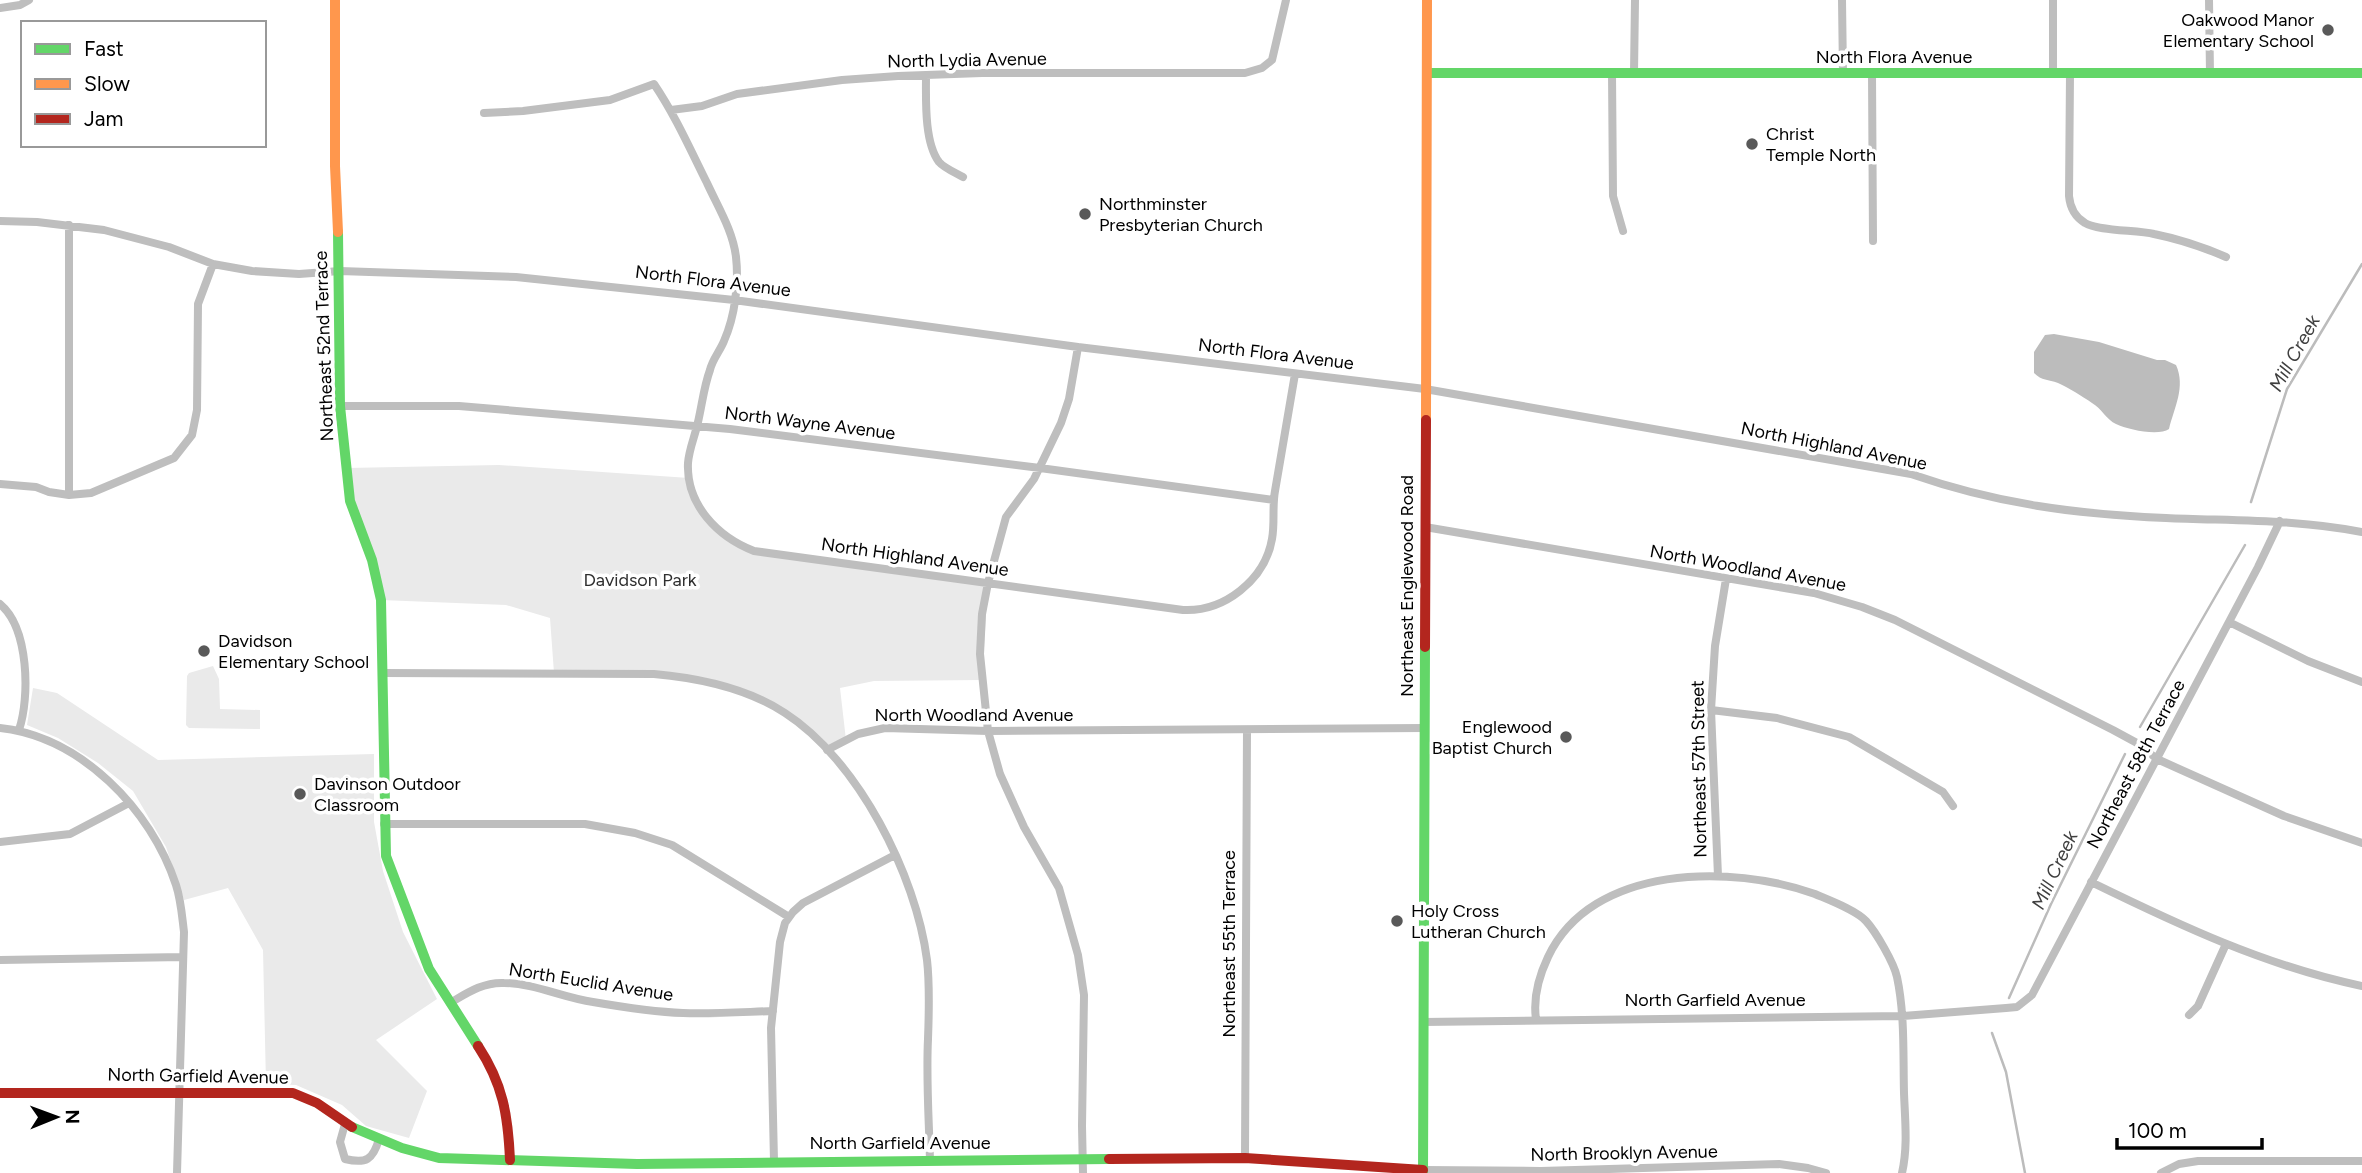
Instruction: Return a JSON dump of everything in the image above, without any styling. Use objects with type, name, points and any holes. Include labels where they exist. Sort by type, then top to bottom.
[{"type":"street","points":[[0,8],[20,5],[29,0]]},
{"type":"street","name":"Northeast 52nd Terrace","points":[[335,0],[340,406],[350,501],[372,560],[381,600],[386,856],[429,969],[483,1054],[499,1085],[508,1119],[510,1160]]},
{"type":"street","name":"North Lydia Avenue","points":[[671,110],[702,106],[737,94],[786,87],[926,75],[1245,73],[1266,66],[1275,53],[1286,0]]},
{"type":"street","name":"Northeast Englewood Road","points":[[1423,1172],[1427,0]]},
{"type":"street","points":[[1634,74],[1635,0]]},
{"type":"street","points":[[1842,0],[1843,74]]},
{"type":"street","points":[[2053,0],[2053,74]]},
{"type":"street","points":[[2209,0],[2210,74]]},
{"type":"street","name":"North Flora Avenue","points":[[1427,72],[2362,73]]},
{"type":"street","points":[[1612,73],[1613,196],[1623,231]]},
{"type":"street","points":[[1872,74],[1873,241]]},
{"type":"street","points":[[2070,74],[2069,196],[2077,216],[2092,227],[2154,234],[2226,257]]},
{"type":"street","points":[[926,75],[925,118],[931,141],[940,163],[962,177]]},
{"type":"street","name":"North Highland Avenue","points":[[484,113],[610,100],[654,84],[671,110],[732,238],[737,275],[728,332],[710,367],[688,465],[692,491],[704,514],[712,525],[731,541],[767,554],[1184,610],[1205,609],[1224,602],[1251,581],[1265,561],[1272,540],[1273,500]]},
{"type":"street","name":"North Flora Avenue","points":[[0,221],[69,225],[141,239],[214,264],[264,272],[299,274],[340,271],[516,277],[734,300],[1078,347],[1425,389]]},
{"type":"street","points":[[69,225],[69,495]]},
{"type":"street","points":[[0,484],[36,487],[69,495],[90,494],[174,458],[192,435],[197,410],[198,304],[214,264]]},
{"type":"street","points":[[1078,347],[1069,399],[1061,423],[1040,468],[1006,517],[982,612],[980,654],[988,731],[1000,774],[1015,808],[1059,888],[1078,955],[1084,995],[1083,1173]]},
{"type":"street","points":[[1273,500],[1295,374]]},
{"type":"street","name":"North Highland Avenue","points":[[1425,389],[1911,474],[1986,497],[2040,508],[2162,518],[2309,523],[2362,532]]},
{"type":"street","name":"North Wayne Avenue","points":[[340,406],[459,405],[698,426],[1273,500]]},
{"type":"street","name":"Northeast 58th Terrace","points":[[2006,1008],[2017,1007],[2032,995],[2280,521]]},
{"type":"street","name":"North Woodland Avenue","points":[[1425,527],[1814,593],[1851,603],[1884,615],[2113,730],[2137,743],[2157,759]]},
{"type":"street","name":"Northeast 57th Street","points":[[1718,876],[1711,710],[1715,646],[1726,579]]},
{"type":"street","points":[[0,604],[11,616],[22,640],[24,694],[19,730]]},
{"type":"street","points":[[2229,622],[2308,661],[2362,682]]},
{"type":"street","points":[[382,673],[678,676],[709,682],[787,714],[827,750],[860,791],[879,822],[915,904],[927,958],[930,1004],[930,1161]]},
{"type":"street","points":[[1711,710],[1777,718],[1849,737],[1943,793],[1953,806]]},
{"type":"street","points":[[0,728],[19,730],[41,737],[86,763],[105,779],[129,803],[161,850],[176,884],[184,932],[177,1173]]},
{"type":"street","name":"North Woodland Avenue","points":[[827,750],[858,734],[885,728],[988,731],[1424,728]]},
{"type":"street","name":"Northeast 55th Terrace","points":[[1245,1158],[1247,730]]},
{"type":"street","points":[[2157,759],[2284,816],[2362,843]]},
{"type":"street","points":[[0,842],[70,834],[129,803]]},
{"type":"street","points":[[384,824],[585,824],[635,833],[672,845],[789,917]]},
{"type":"street","points":[[774,1167],[771,1057],[780,936],[789,917],[803,903],[895,855]]},
{"type":"street","points":[[1536,1019],[1536,994],[1544,966],[1558,940],[1582,912],[1648,883],[1718,876],[1771,881],[1798,888],[1842,906],[1866,920],[1896,974],[1903,1016],[1906,1124],[1902,1173]]},
{"type":"street","points":[[2091,882],[2226,944],[2297,971],[2362,986]]},
{"type":"street","points":[[2189,1014],[2198,1006],[2226,944]]},
{"type":"street","points":[[0,960],[183,957]]},
{"type":"street","name":"North Euclid Avenue","points":[[450,1003],[472,990],[504,982],[589,1002],[682,1013],[774,1011]]},
{"type":"street","name":"North Garfield Avenue","points":[[1423,1022],[1903,1016],[2006,1008]]},
{"type":"street","name":"North Garfield Avenue","points":[[0,1093],[293,1093],[317,1103],[345,1124],[401,1148],[439,1158],[774,1167],[930,1161],[1245,1158],[1423,1172]]},
{"type":"street","points":[[345,1124],[340,1142],[345,1158],[368,1160],[376,1152],[379,1139]]},
{"type":"street","points":[[2161,1173],[2179,1164],[2198,1161],[2362,1161]]},
{"type":"street","name":"North Brooklyn Avenue","points":[[1423,1172],[1606,1171],[1779,1164],[1808,1167],[1825,1173]]},
{"type":"green space","name":"Davidson Park","points":[[499,465],[689,478],[697,503],[731,541],[780,555],[988,583],[982,680],[874,681],[840,688],[846,740],[827,750],[804,728],[759,699],[678,676],[554,673],[550,618],[506,605],[381,600],[357,525],[347,468]]},
{"type":"green space","points":[[213,666],[219,679],[220,709],[260,710],[260,729],[189,728],[186,725],[187,676]]},
{"type":"green space","points":[[33,688],[57,693],[158,760],[374,754],[374,822],[383,871],[403,932],[437,999],[376,1040],[427,1091],[409,1138],[366,1126],[342,1105],[296,1085],[266,1084],[263,950],[228,888],[184,900],[166,847],[133,791],[98,763],[58,738],[27,725]]},
{"type":"shaded area","points":[[2054,334],[2099,342],[2176,365],[2180,381],[2169,429],[2151,432],[2121,426],[2075,392],[2037,376],[2034,373],[2034,352],[2045,335]]},
{"type":"waterway","name":"Mill Creek","points":[[2251,502],[2287,389],[2362,264]]},
{"type":"waterway","name":"Mill Creek","points":[[2140,727],[2245,545]]},
{"type":"waterway","name":"Mill Creek","points":[[2009,998],[2051,904],[2125,754]]},
{"type":"waterway","name":"Mill Creek","points":[[1992,1033],[2006,1072],[2025,1173]]},
{"type":"traffic: fast","points":[[1427,73],[2362,73]]},
{"type":"traffic: fast","points":[[338,232],[340,406],[350,501],[372,560],[381,600],[386,856],[429,969],[478,1046]]},
{"type":"traffic: fast","points":[[1423,1173],[1425,647]]},
{"type":"traffic: fast","points":[[352,1127],[402,1148],[439,1158],[637,1164],[1109,1159]]},
{"type":"traffic: slow","points":[[335,0],[335,166],[338,232]]},
{"type":"traffic: slow","points":[[1426,420],[1427,0]]},
{"type":"traffic: jam","points":[[1425,647],[1426,420]]},
{"type":"traffic: jam","points":[[478,1046],[503,1100],[510,1160]]},
{"type":"traffic: jam","points":[[0,1093],[293,1093],[317,1103],[352,1127]]},
{"type":"traffic: jam","points":[[1109,1159],[1245,1158],[1423,1170]]},
{"type":"place","name":"Oakwood Manor Elementary School","points":[[2328,30]]},
{"type":"place","name":"Christ Temple North","points":[[1752,144]]},
{"type":"place","name":"Northminster Presbyterian Church","points":[[1085,214]]},
{"type":"place","name":"Davidson Elementary School","points":[[204,651]]},
{"type":"place","name":"Englewood Baptist Church","points":[[1566,737]]},
{"type":"place","name":"Davinson Outdoor Classroom","points":[[300,794]]},
{"type":"place","name":"Holy Cross Lutheran Church","points":[[1397,921]]}]
